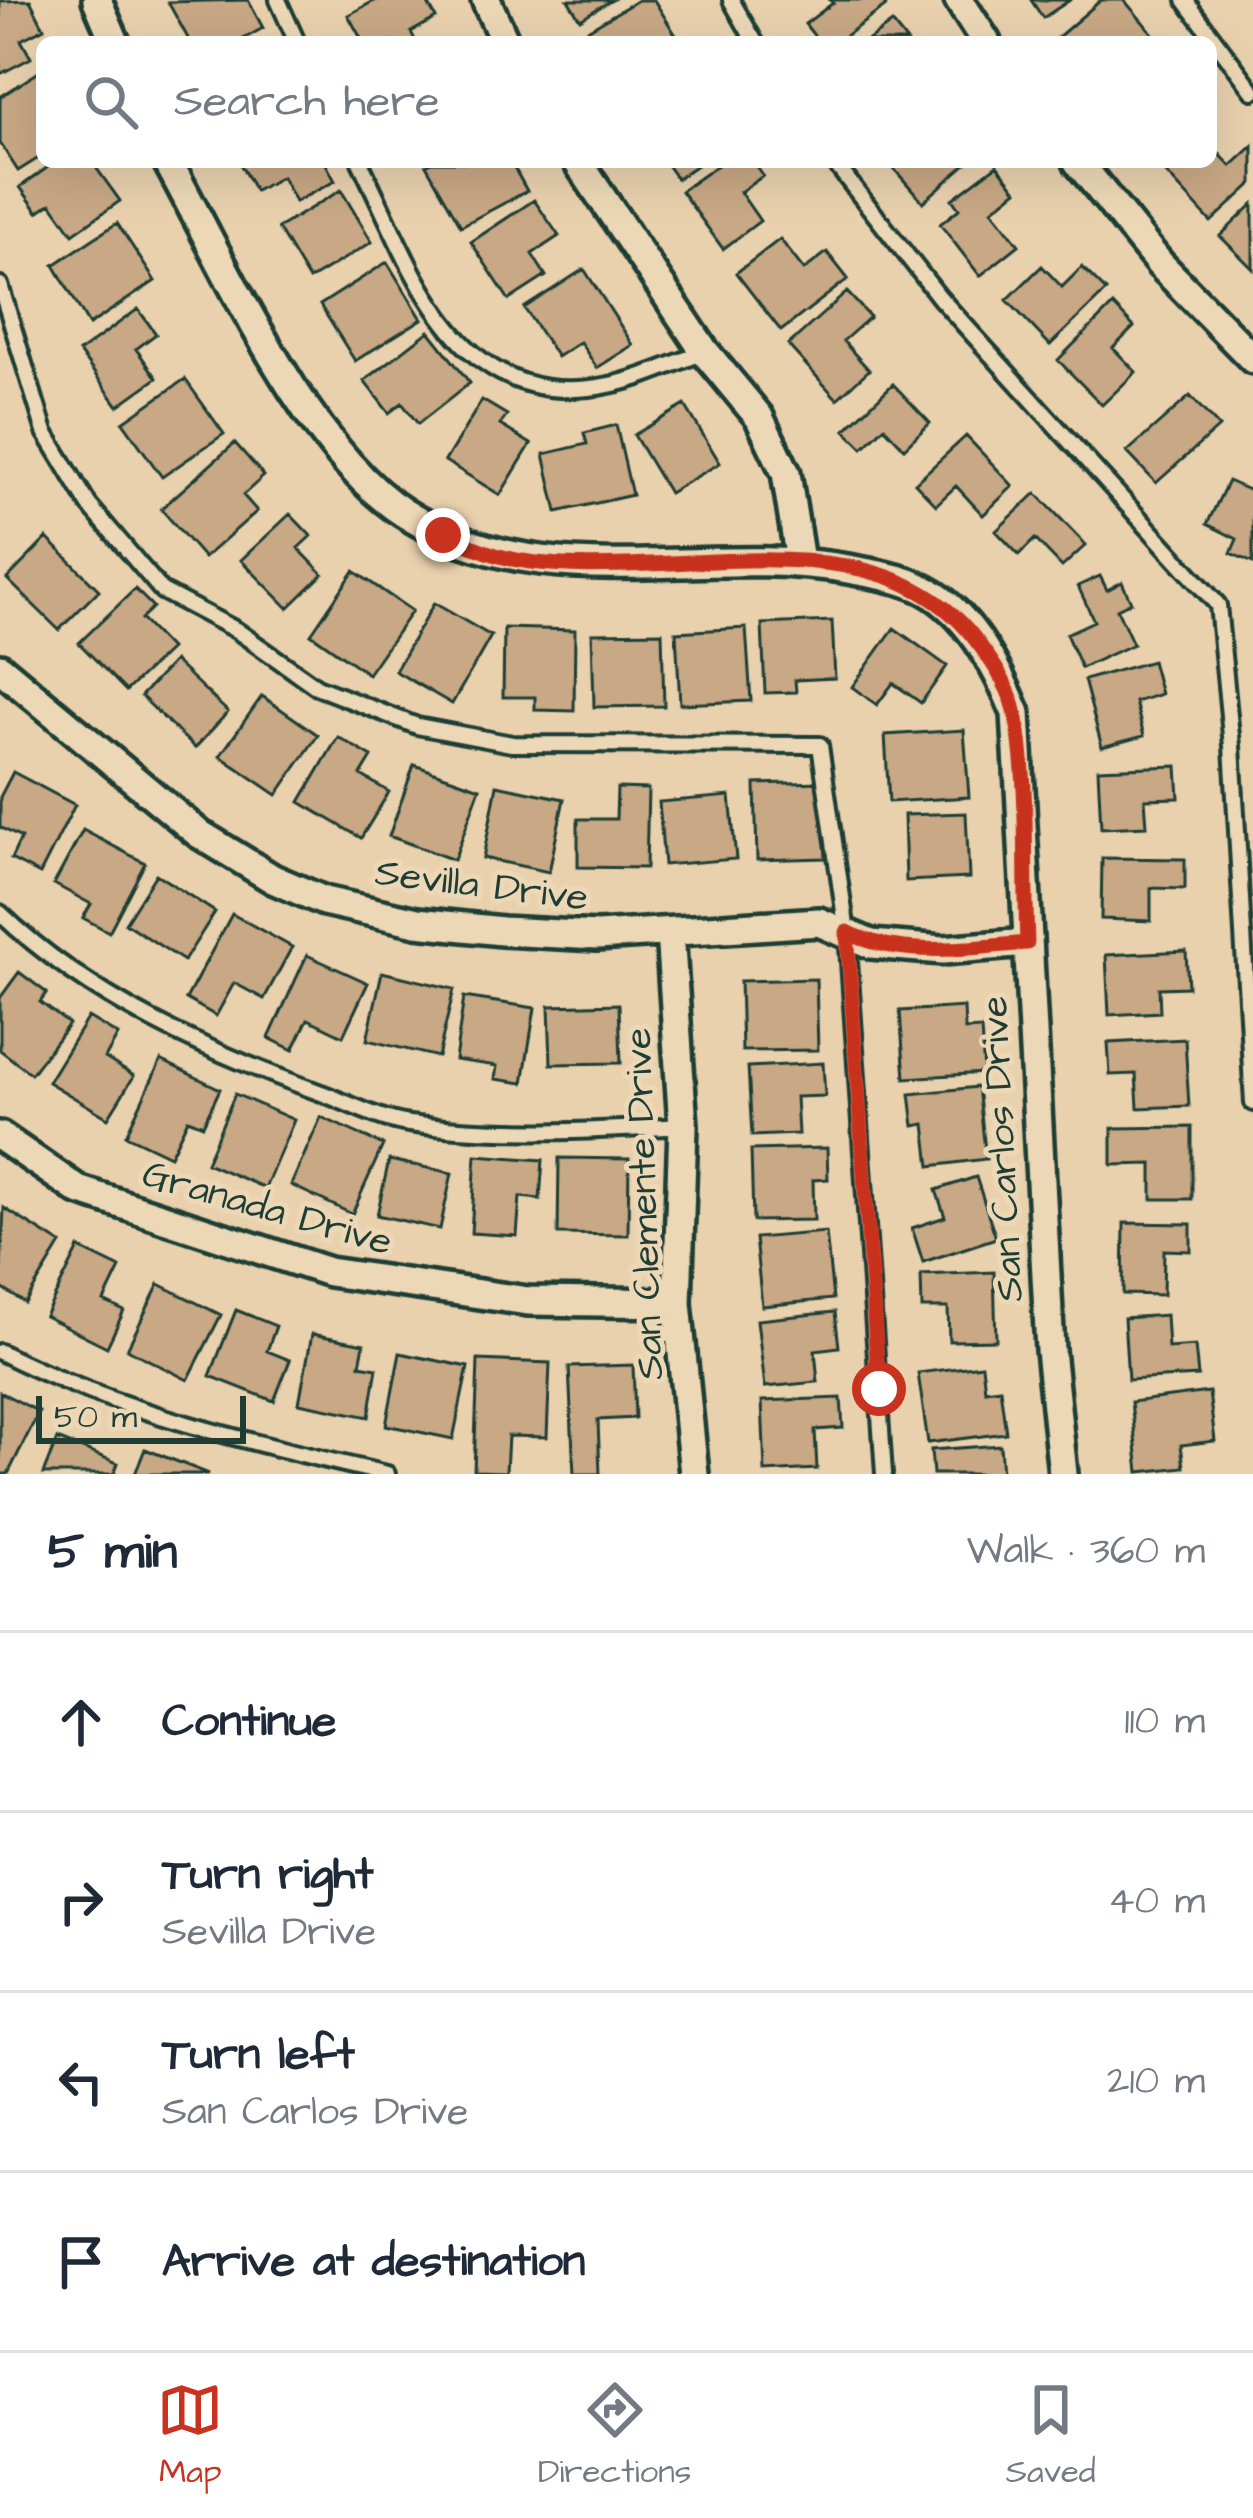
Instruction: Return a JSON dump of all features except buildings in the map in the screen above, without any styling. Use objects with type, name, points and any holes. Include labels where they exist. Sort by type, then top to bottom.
[{"type":"street","points":[[97,0],[112,36]]},
{"type":"street","points":[[486,0],[502,36]]},
{"type":"street","points":[[958,0],[982,36]]},
{"type":"street","name":"San Carlos Drive","points":[[171,168],[318,430],[399,511],[443,535],[512,560],[614,565],[800,561],[905,579],[960,618],[997,669],[1016,713],[1050,1350],[1064,1474]]},
{"type":"street","points":[[582,168],[705,352],[759,417],[786,473],[800,561]]},
{"type":"street","points":[[1083,168],[1160,264],[1253,359]]},
{"type":"street","name":"Sevilla Drive","points":[[2,675],[198,833],[273,879],[324,901],[417,922],[502,931],[597,936],[819,922],[871,944],[943,950],[1027,943]]},
{"type":"street","name":"San Clemente Drive","points":[[670,932],[683,1126],[676,1303],[694,1474]]},
{"type":"street","name":"Granada Drive","points":[[0,1136],[78,1190],[329,1272],[528,1301],[676,1303]]},
{"type":"lane","points":[[278,0],[294,36]]},
{"type":"lane","points":[[730,0],[751,36]]},
{"type":"lane","points":[[1185,0],[1212,36]]},
{"type":"lane","points":[[1217,43],[1253,91]]},
{"type":"lane","points":[[363,168],[431,304],[465,352],[531,387],[608,386],[705,352]]},
{"type":"lane","points":[[839,168],[955,316],[1218,605],[1232,746],[1253,1102]]},
{"type":"lane","points":[[0,285],[45,432],[89,505],[162,591],[236,630],[317,687],[417,726],[512,744],[820,745],[847,932],[884,1474]]},
{"type":"lane","points":[[0,913],[36,947],[105,996],[237,1062],[406,1124],[605,1130],[683,1126]]},
{"type":"lane","points":[[0,1352],[62,1384],[285,1451],[387,1474]]},
{"type":"route","points":[[443,535],[512,560],[614,565],[800,561],[905,579],[937,597],[960,618],[997,669],[1016,713],[1027,943],[943,950],[871,944],[847,932],[879,1389]]}]
